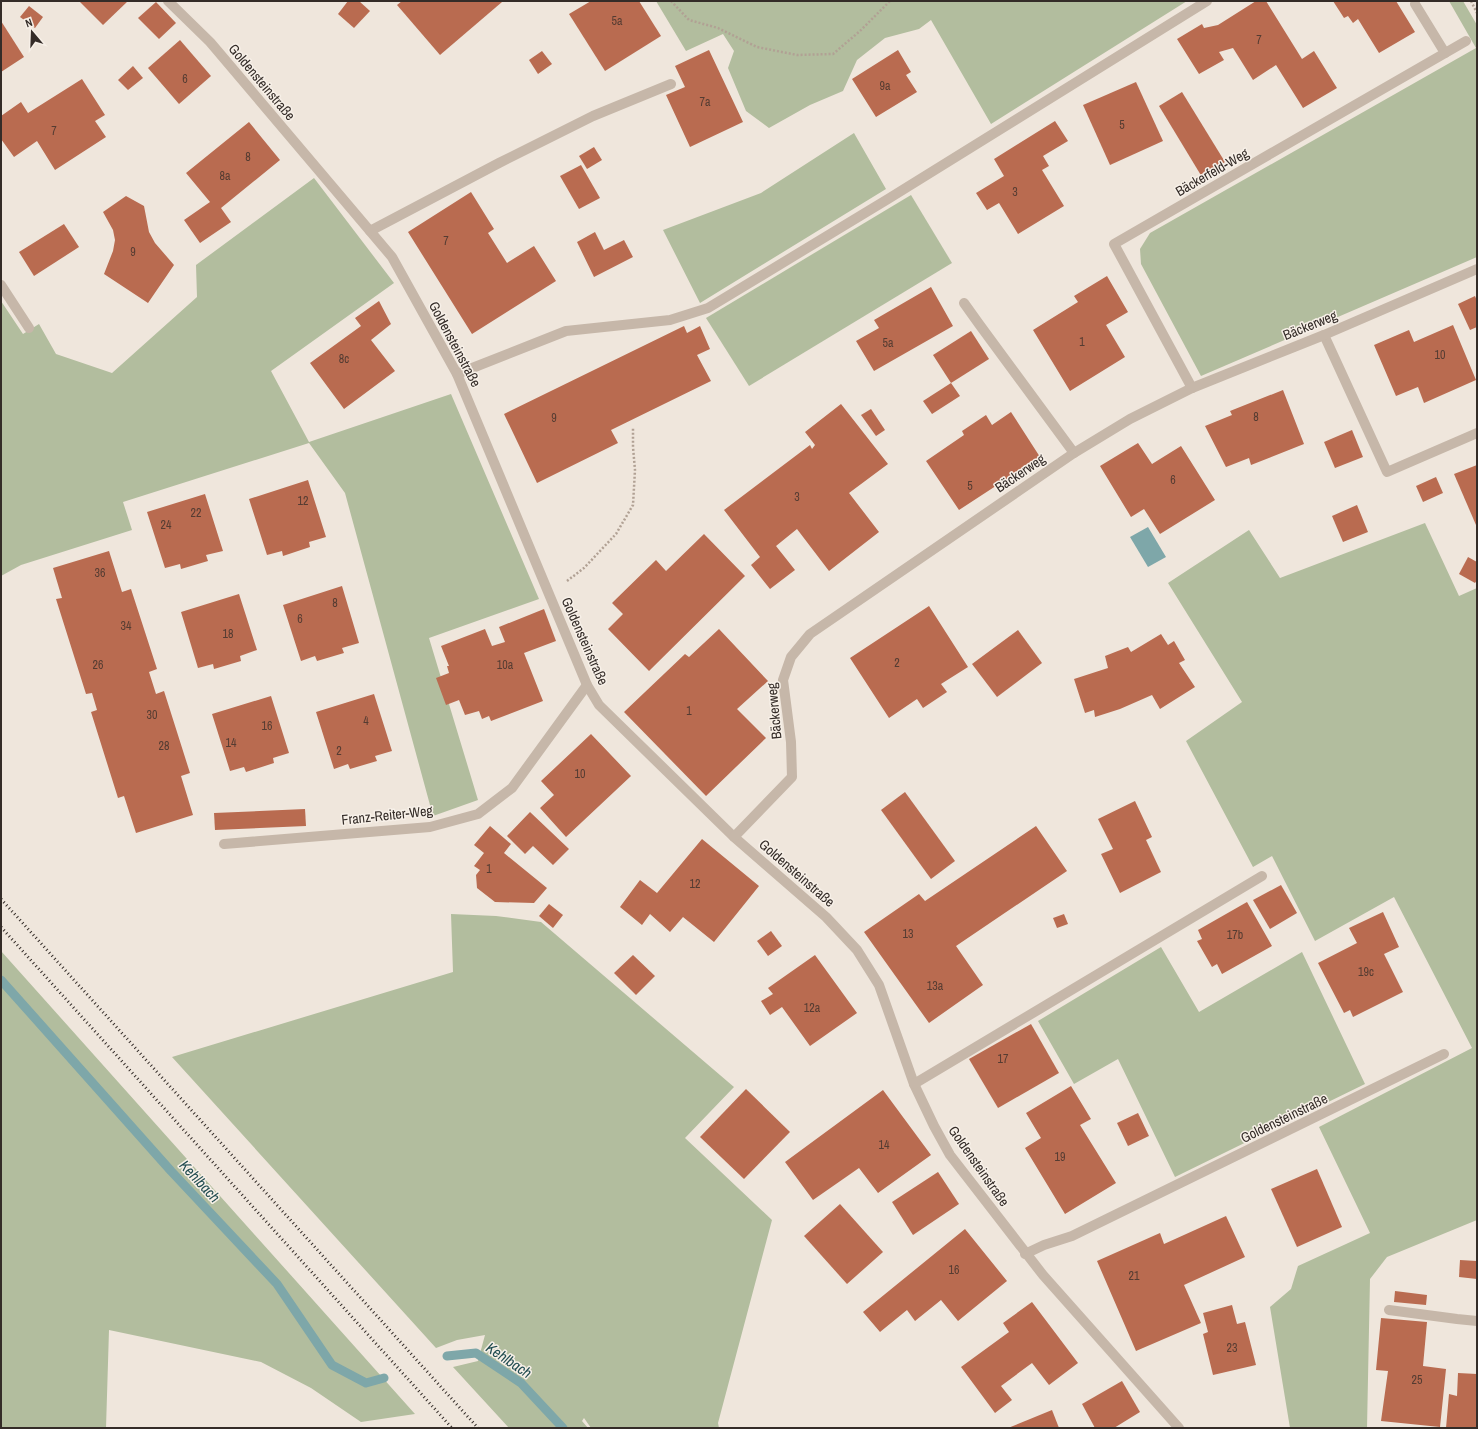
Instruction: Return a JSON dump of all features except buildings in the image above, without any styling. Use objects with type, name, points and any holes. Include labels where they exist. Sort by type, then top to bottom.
[{"type":"street","name":"Goldensteinstraße","points":[[168,1],[210,42],[392,257],[457,374],[587,685],[599,705],[734,838],[826,917],[857,950],[879,985],[914,1084],[950,1155],[1025,1254],[1125,1369],[1179,1428]]},
{"type":"street","points":[[457,374],[566,331],[670,320],[708,308],[888,199],[1206,1]]},
{"type":"street","points":[[1415,4],[1445,53]]},
{"type":"street","name":"Bäckerfeld-Weg","points":[[1192,388],[1114,244],[1466,41]]},
{"type":"street","points":[[370,232],[499,163],[593,116],[671,84]]},
{"type":"street","name":"Bäckerweg","points":[[734,838],[792,777],[791,742],[783,680],[791,656],[810,634],[1074,453],[1130,419],[1192,388],[1324,335],[1477,269]]},
{"type":"street","points":[[1,285],[29,328]]},
{"type":"street","points":[[964,303],[1074,453]]},
{"type":"street","points":[[1324,335],[1388,472],[1477,433]]},
{"type":"street","name":"Franz-Reiter-Weg","points":[[224,844],[430,827],[478,814],[512,788],[587,685]]},
{"type":"street","points":[[914,1084],[1262,876]]},
{"type":"street","name":"Goldensteinstraße","points":[[1025,1254],[1044,1245],[1072,1236],[1444,1054]]},
{"type":"street","points":[[1389,1310],[1477,1321]]},
{"type":"path","points":[[670,1],[689,20],[718,28],[757,47],[797,54],[833,54],[860,31],[890,1]]},
{"type":"path","points":[[1471,1],[1477,13]]},
{"type":"path","points":[[549,594],[584,568],[616,534],[633,505],[635,470],[632,447],[633,428]]},
{"type":"green space","points":[[656,1],[1187,1],[991,124],[931,20],[919,29],[885,38],[857,60],[843,91],[810,105],[769,128],[746,111],[728,68],[734,51],[723,34],[686,51]]},
{"type":"green space","points":[[1449,1],[1463,1],[1477,25],[1477,257],[1201,376],[1141,264],[1140,249],[1150,233],[1476,48]]},
{"type":"green space","points":[[854,133],[886,189],[700,303],[663,230],[761,193]]},
{"type":"green space","points":[[314,178],[394,283],[271,371],[309,442],[451,394],[539,599],[429,638],[478,800],[433,816],[345,493],[309,443],[123,502],[132,530],[21,565],[1,576],[1,301],[23,334],[39,324],[56,354],[112,373],[197,297],[196,265]]},
{"type":"green space","points":[[911,195],[952,263],[749,386],[706,318]]},
{"type":"green space","points":[[1425,523],[1459,596],[1477,588],[1477,1220],[1387,1257],[1370,1279],[1367,1428],[1290,1428],[1270,1307],[1291,1289],[1298,1266],[1370,1233],[1319,1127],[1472,1048],[1394,897],[1315,941],[1272,856],[1253,867],[1186,741],[1242,702],[1168,583],[1249,530],[1280,578]]},
{"type":"green space","points":[[451,914],[496,916],[541,922],[734,1087],[685,1138],[772,1220],[718,1423],[719,1428],[591,1428],[584,1418],[582,1421],[588,1428],[509,1428],[453,1367],[478,1361],[485,1335],[457,1340],[436,1348],[172,1057],[453,972]]},
{"type":"green space","points":[[1161,947],[1199,1012],[1302,952],[1365,1084],[1175,1177],[1118,1059],[1074,1084],[1038,1021]]},
{"type":"green space","points":[[1,951],[415,1414],[361,1422],[311,1388],[261,1362],[109,1330],[106,1428],[1,1428]]},
{"type":"water","points":[[1148,527],[1166,557],[1148,567],[1130,537]]},
{"type":"waterway","name":"Kehlbach","points":[[1,980],[171,1171],[277,1284],[332,1365],[366,1383],[384,1378]]},
{"type":"waterway","name":"Kehlbach","points":[[447,1356],[476,1353],[521,1383],[563,1428]]},
{"type":"railway","points":[[1,899],[478,1428]]},
{"type":"railway","points":[[1,927],[452,1428]]}]
